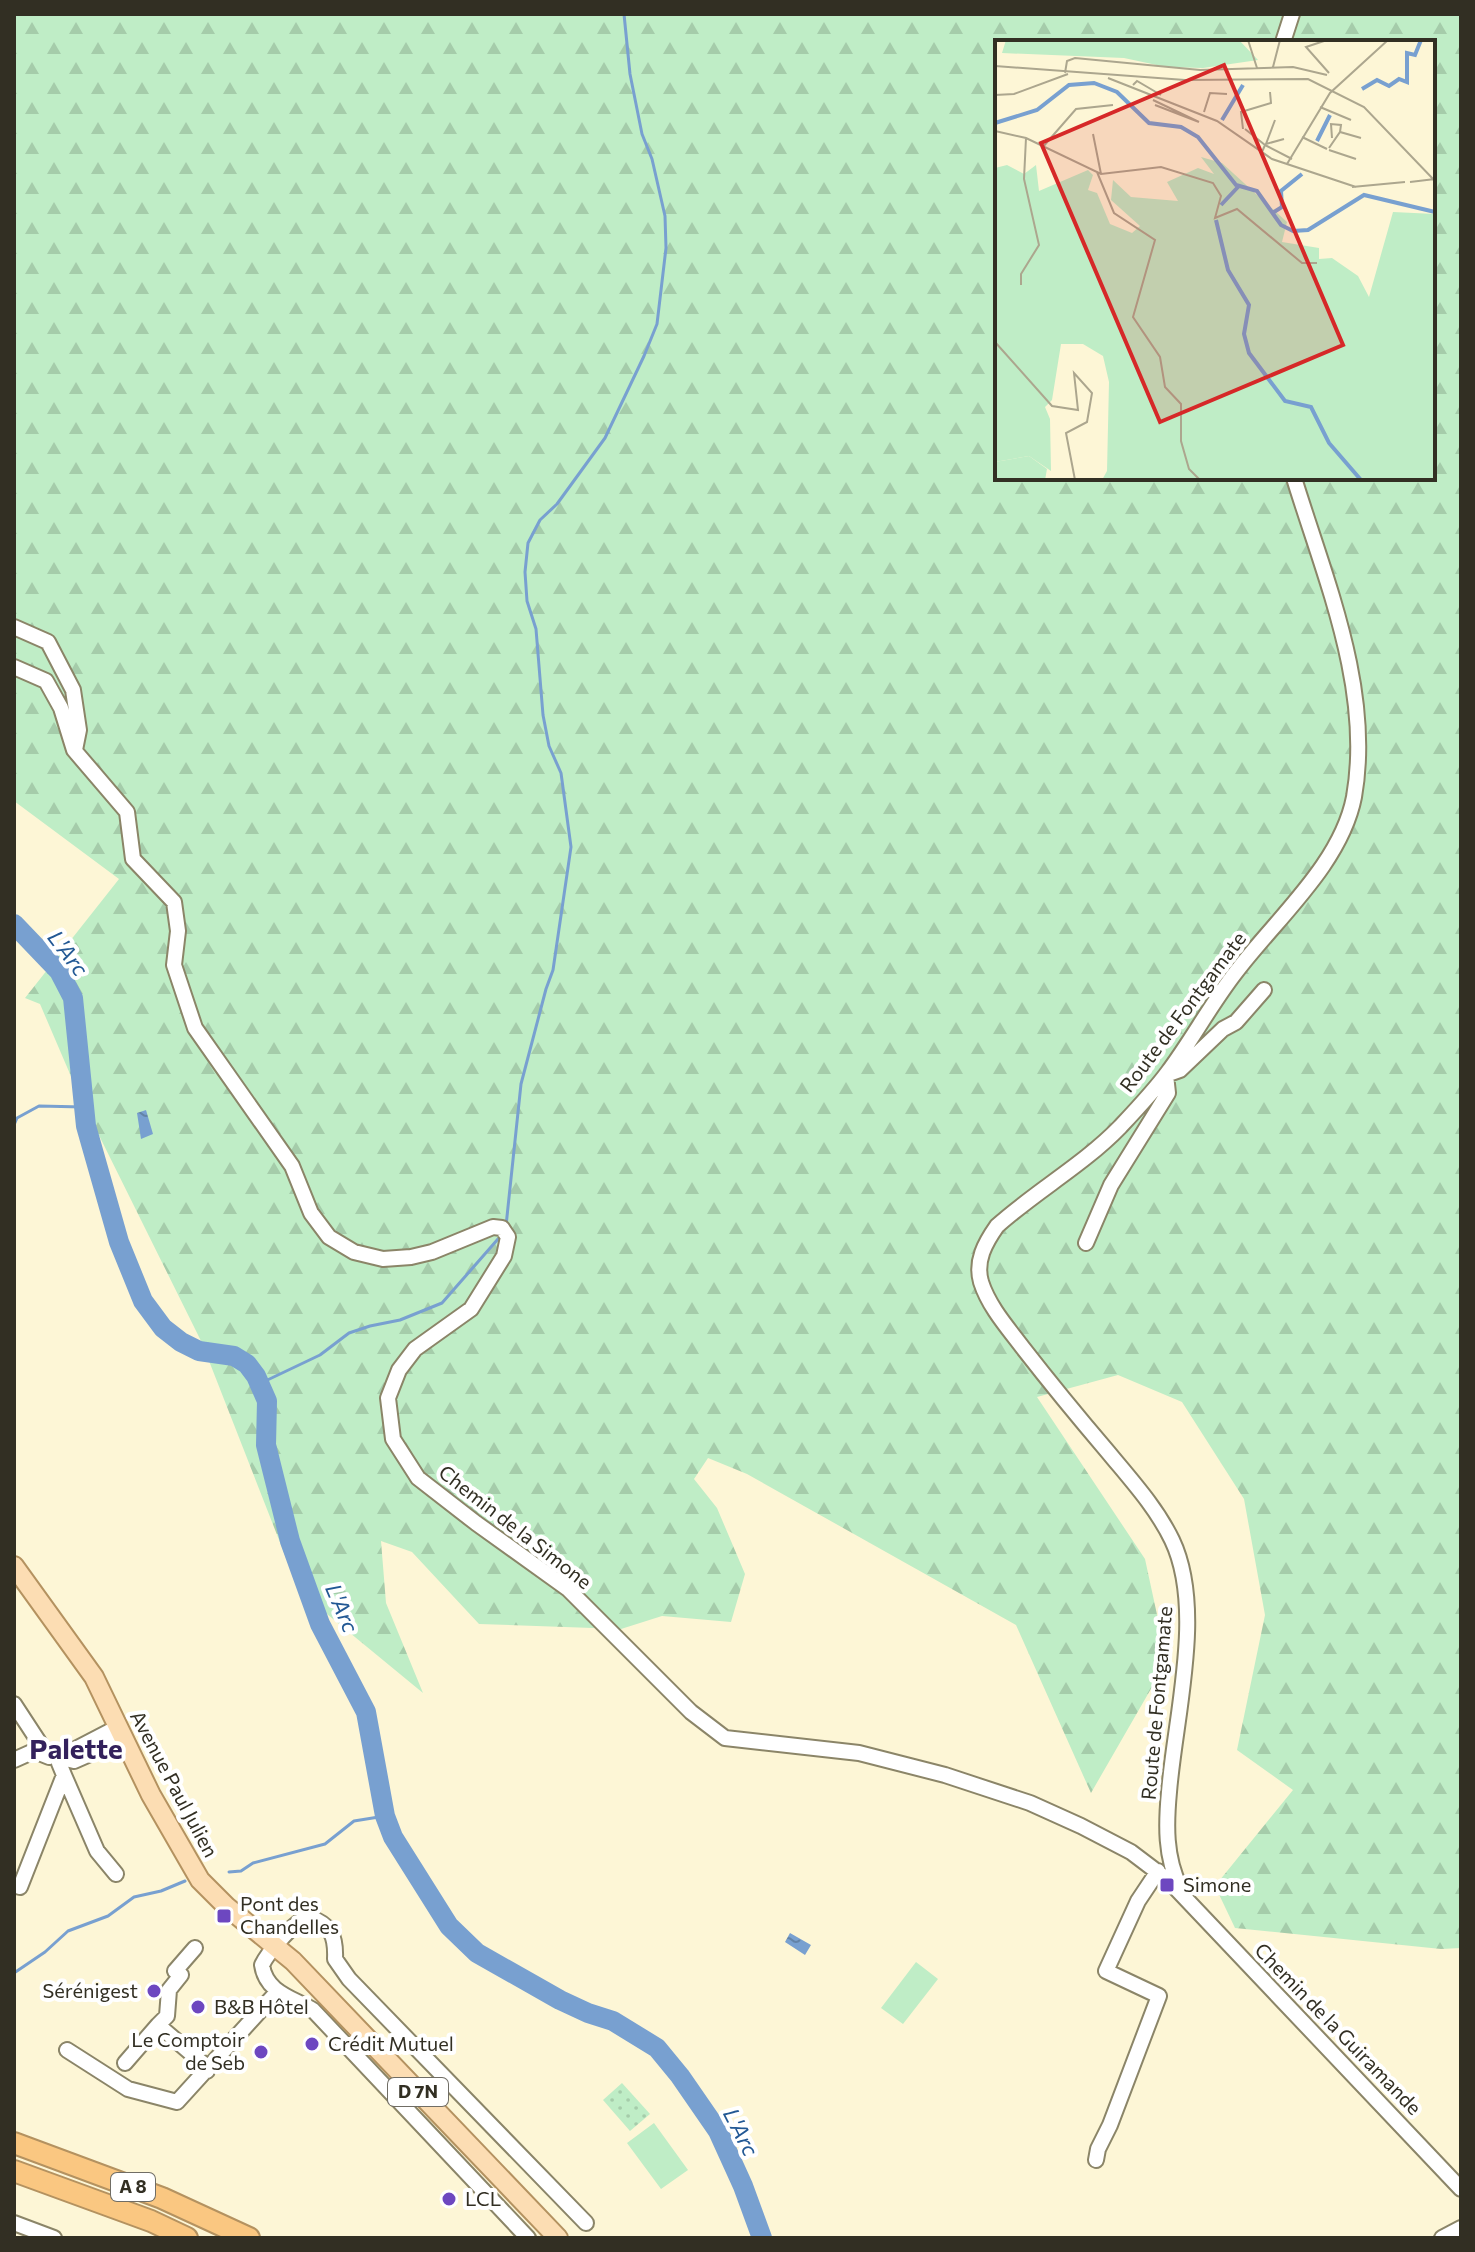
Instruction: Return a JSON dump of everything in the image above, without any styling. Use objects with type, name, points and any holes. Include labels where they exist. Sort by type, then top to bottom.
[{"type":"highway","name":"A 8","points":[[14,2143],[162,2198],[249,2238]]},
{"type":"highway","name":"A 8","points":[[14,2171],[151,2221],[187,2238]]},
{"type":"main road","name":"Avenue Paul Julien","points":[[14,1566],[94,1677],[169,1830],[200,1880],[227,1907],[276,1946],[558,2238]]},
{"type":"street","points":[[1284,40],[1292,14]]},
{"type":"street","name":"Route de Fontgamate","points":[[1185,1898],[1170,1860],[1167,1819],[1188,1615],[1182,1566],[1161,1519],[1143,1493],[1059,1394],[1000,1318],[980,1280],[979,1261],[985,1243],[997,1226],[1118,1129],[1166,1075],[1234,973],[1335,848],[1347,823],[1354,797],[1357,739],[1351,679],[1337,619],[1295,480]]},
{"type":"street","points":[[14,627],[48,642],[73,690],[79,730],[74,750]]},
{"type":"street","name":"Chemin de la Simone","points":[[14,667],[46,681],[61,708],[74,750],[127,812],[133,859],[174,902],[178,931],[174,965],[195,1028],[292,1166],[311,1213],[329,1237],[354,1252],[383,1259],[432,1252],[493,1227],[502,1228],[508,1237],[504,1256],[471,1309],[415,1349],[399,1370],[388,1398],[393,1439],[418,1478],[568,1589],[691,1712],[725,1738],[859,1753],[945,1775],[1030,1803],[1131,1852],[1158,1871],[1185,1898]]},
{"type":"street","points":[[1086,1243],[1111,1185],[1168,1093],[1166,1075],[1180,1070],[1223,1029],[1236,1022],[1264,990]]},
{"type":"street","points":[[14,1704],[59,1763],[97,1851],[116,1874]]},
{"type":"street","points":[[14,1885],[20,1887],[59,1763],[68,1753],[121,1733]]},
{"type":"street","points":[[14,1760],[34,1751],[59,1763]]},
{"type":"street","points":[[1096,2160],[1159,1996],[1106,1971],[1138,1901],[1158,1871]]},
{"type":"street","name":"Chemin de la Guiramande","points":[[1185,1898],[1461,2189]]},
{"type":"street","points":[[528,2238],[313,2010],[288,1999],[267,1979],[262,1965],[296,1923],[308,1917],[328,1926],[336,1940],[335,1959],[342,1969],[586,2223]]},
{"type":"street","points":[[125,2063],[167,2016],[169,1990],[181,1975],[175,1971],[195,1948]]},
{"type":"street","points":[[67,2050],[128,2089],[172,2102],[184,2097],[278,1991]]},
{"type":"street","points":[[158,2025],[200,2061],[207,2071]]},
{"type":"street","points":[[14,2223],[54,2238]]},
{"type":"street","points":[[1442,2238],[1461,2228]]},
{"type":"green space","points":[[14,14],[1461,14],[1461,1948],[1441,1949],[1235,1928],[1215,1886],[1293,1790],[1237,1750],[1265,1615],[1244,1499],[1182,1402],[1118,1375],[1037,1397],[1145,1559],[1167,1661],[1091,1793],[1016,1625],[747,1474],[708,1458],[694,1479],[717,1508],[745,1574],[731,1622],[662,1616],[621,1629],[479,1624],[412,1552],[381,1541],[386,1603],[423,1693],[299,1591],[202,1343],[79,1095],[40,1004],[25,998],[119,879],[14,801]]},
{"type":"green space","points":[[916,1962],[938,1979],[903,2024],[881,2008]]},
{"type":"green space","points":[[622,2083],[650,2114],[630,2131],[603,2100]]},
{"type":"green space","points":[[654,2123],[688,2170],[661,2189],[627,2143]]},
{"type":"water","points":[[146,1110],[153,1134],[141,1139],[137,1113]]},
{"type":"water","points":[[790,1933],[811,1945],[805,1955],[785,1942]]},
{"type":"waterway","points":[[506,1226],[521,1084],[553,970],[571,847],[561,773],[549,746],[543,715],[536,629],[527,601],[525,572],[528,543],[540,520],[557,504],[605,438],[644,356],[657,324],[666,248],[665,216],[652,159],[642,134],[630,74],[624,14]]},
{"type":"waterway","name":"L'Arc","points":[[14,924],[59,971],[73,998],[86,1126],[119,1242],[143,1301],[163,1328],[181,1342],[199,1351],[234,1356],[247,1364],[267,1401],[266,1445],[290,1541],[320,1624],[366,1712],[385,1816],[393,1837],[449,1926],[477,1953],[560,2000],[613,2021],[657,2048],[718,2131],[762,2238]]},
{"type":"waterway","points":[[14,1125],[17,1118],[39,1106],[83,1107]]},
{"type":"waterway","points":[[259,1384],[320,1355],[349,1333],[400,1320],[442,1303],[498,1239]]},
{"type":"waterway","points":[[229,1872],[325,1844],[354,1821],[385,1816]]},
{"type":"waterway","points":[[14,1973],[45,1952],[68,1931],[108,1916],[134,1897],[185,1881]]},
{"type":"place","name":"Simone","points":[[1167,1885]]},
{"type":"place","name":"Pont des Chandelles","points":[[224,1916]]},
{"type":"place","name":"Sérénigest","points":[[154,1991]]},
{"type":"place","name":"B&B Hôtel","points":[[198,2007]]},
{"type":"place","name":"Crédit Mutuel","points":[[312,2044]]},
{"type":"place","name":"Le Comptoir de Seb","points":[[261,2052]]},
{"type":"place","name":"LCL","points":[[449,2199]]},
{"type":"district","name":"Palette","points":[[76,1749]]}]
